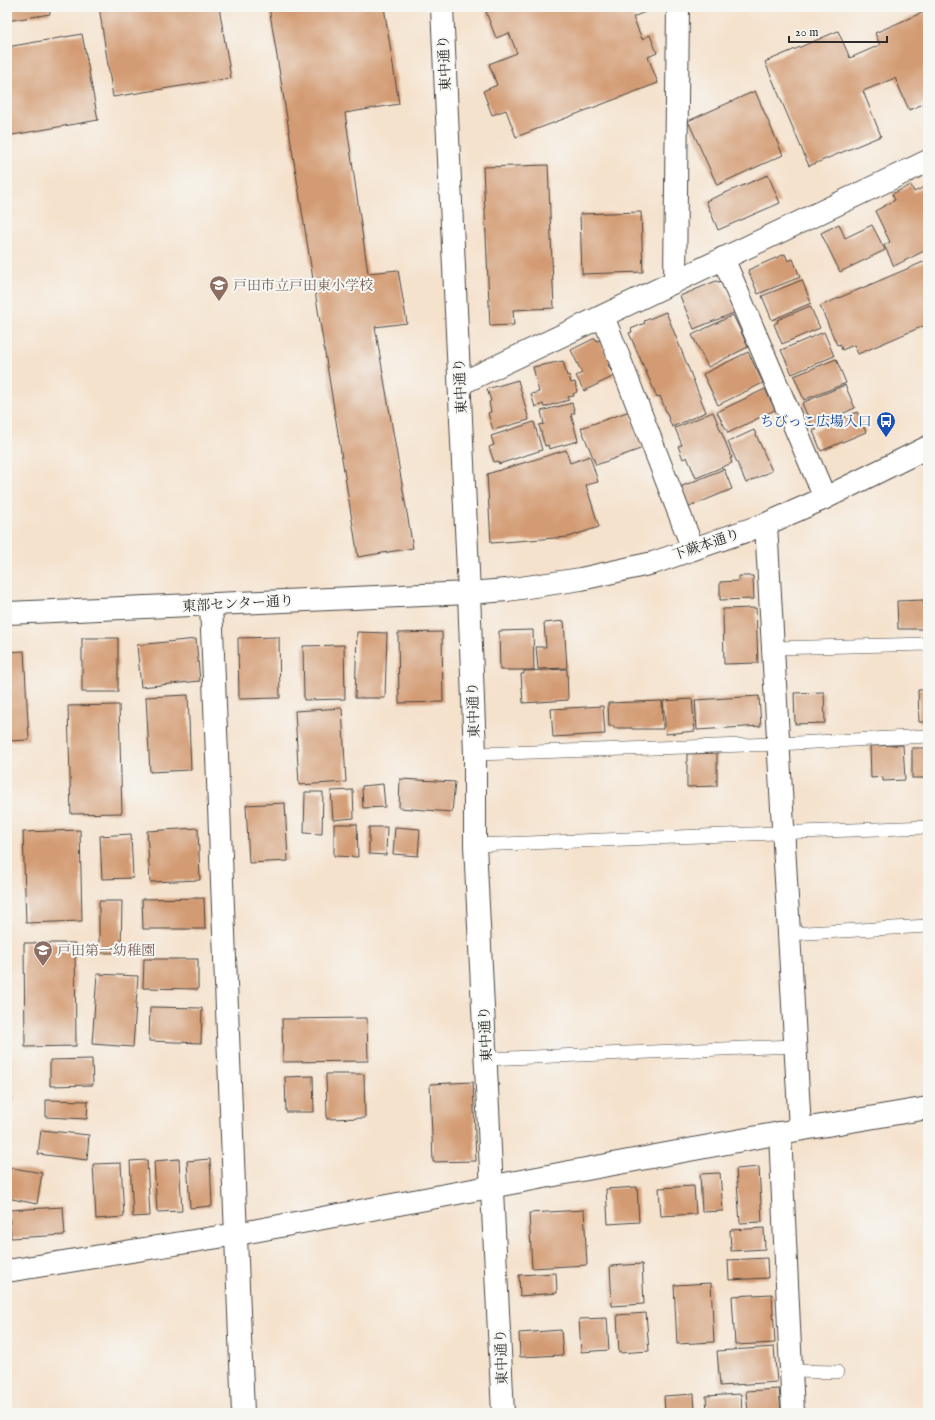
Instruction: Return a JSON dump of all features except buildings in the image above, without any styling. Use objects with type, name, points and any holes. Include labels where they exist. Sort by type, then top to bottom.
[{"type":"street","name":"東中通り","points":[[442,7],[469,593],[475,754],[475,845],[503,1413]]},
{"type":"street","points":[[675,281],[678,7]]},
{"type":"street","points":[[460,384],[928,161]]},
{"type":"street","points":[[723,258],[825,498]]},
{"type":"street","points":[[603,316],[693,549]]},
{"type":"street","name":"下蕨本通り","points":[[469,593],[507,590],[581,579],[653,563],[766,524],[825,498],[928,447]]},
{"type":"street","points":[[766,524],[795,1046],[790,1131],[791,1371],[793,1413]]},
{"type":"street","name":"東部センター通り","points":[[7,613],[469,593]]},
{"type":"street","points":[[211,604],[244,1413]]},
{"type":"street","points":[[7,1271],[237,1234],[790,1131],[928,1108]]},
{"type":"lane","points":[[773,648],[928,644]]},
{"type":"lane","points":[[475,754],[778,744],[928,736]]},
{"type":"lane","points":[[475,845],[928,828]]},
{"type":"lane","points":[[789,934],[928,926]]},
{"type":"lane","points":[[486,1059],[795,1046]]},
{"type":"lane","points":[[791,1371],[837,1372]]},
{"type":"place","name":"戸田市立戸田東小学校","points":[[219,302]]},
{"type":"place","name":"ちびっこ広場入口","points":[[886,438]]},
{"type":"place","name":"戸田第一幼稚園","points":[[43,967]]}]
